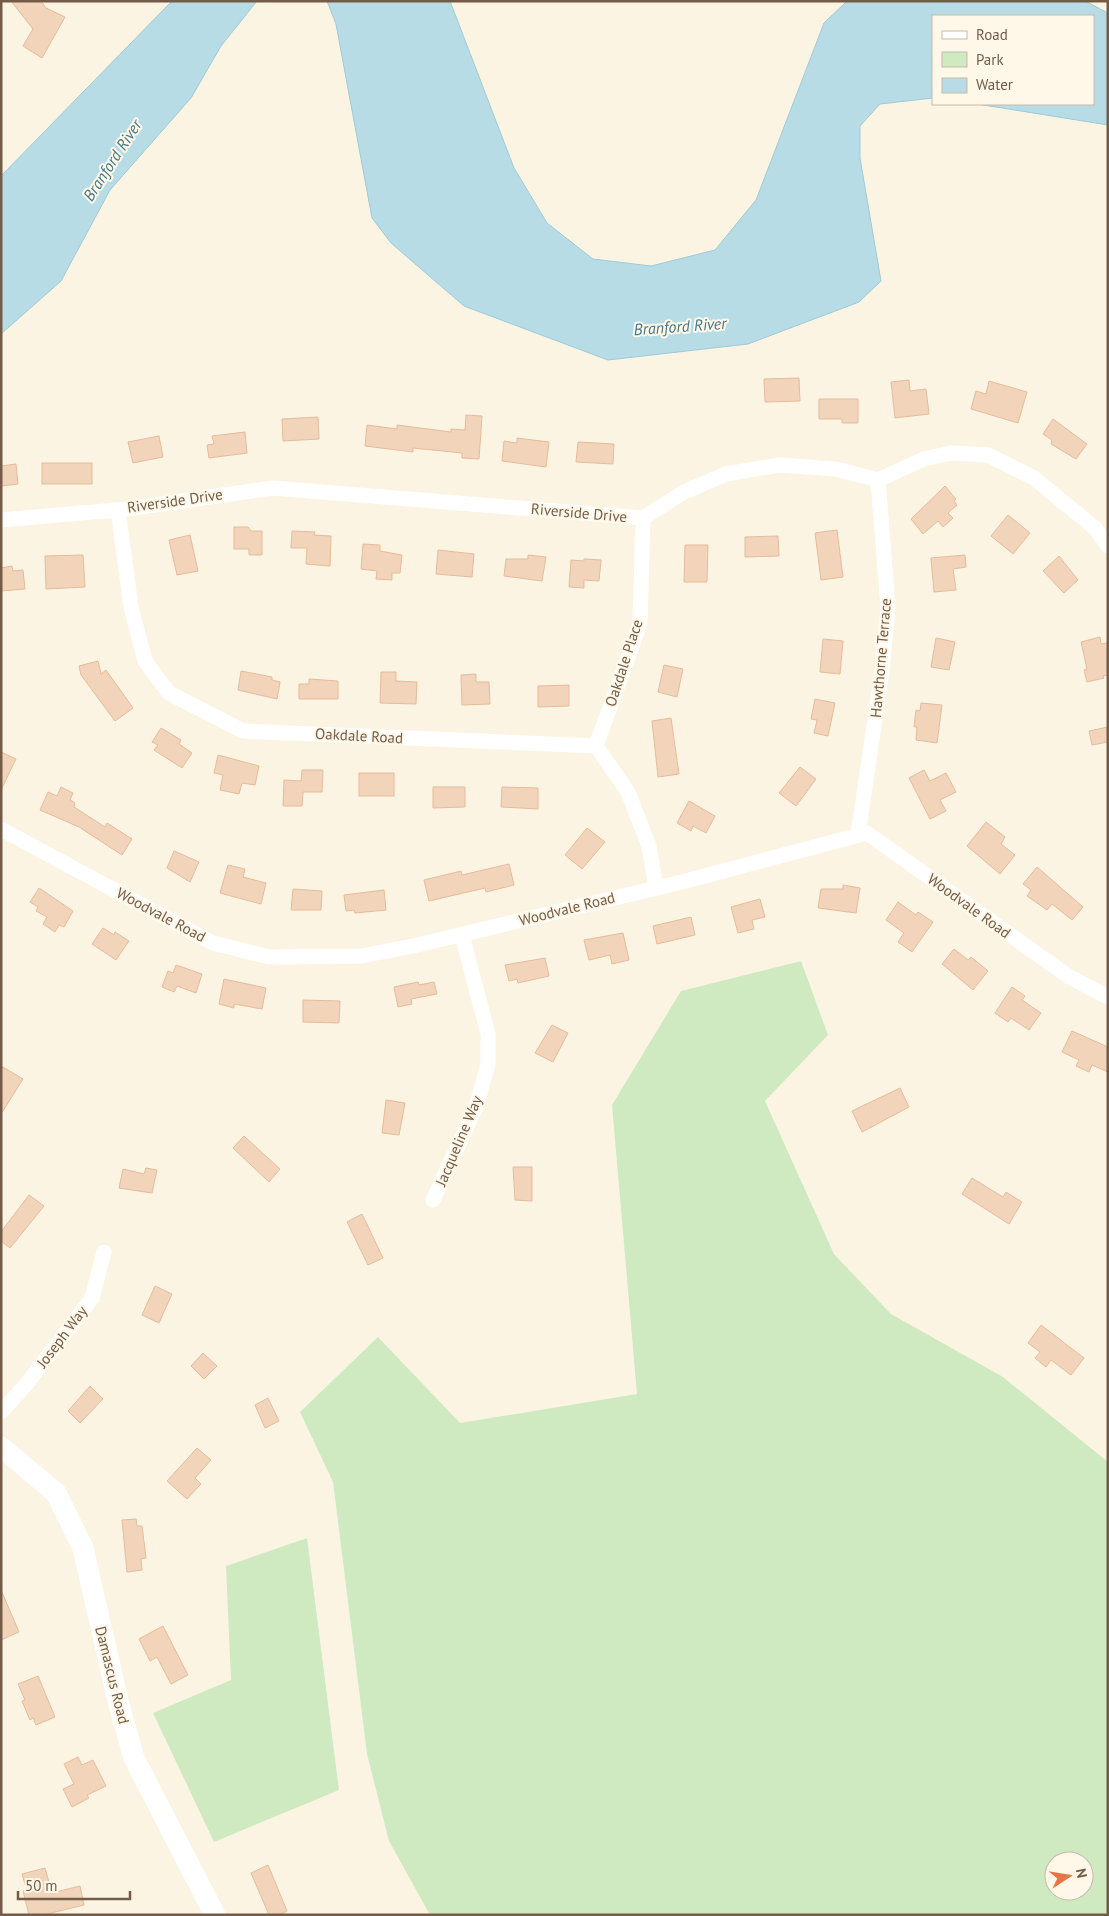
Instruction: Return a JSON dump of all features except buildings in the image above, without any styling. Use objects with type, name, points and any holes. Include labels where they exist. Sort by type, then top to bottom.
[{"type":"street","points":[[878,480],[924,459],[951,453],[988,456],[1034,478],[1095,528],[1108,546]]},
{"type":"street","name":"Riverside Drive","points":[[1,520],[118,510],[274,488],[643,518],[684,492],[726,474],[780,465],[836,469],[878,480]]},
{"type":"street","name":"Hawthorne Terrace","points":[[858,836],[882,671],[888,607],[878,480]]},
{"type":"street","name":"Oakdale Road","points":[[118,510],[131,607],[145,661],[169,693],[243,731],[596,746]]},
{"type":"street","name":"Oakdale Place","points":[[596,746],[640,624],[643,518]]},
{"type":"street","points":[[596,746],[628,792],[649,846],[656,888]]},
{"type":"street","name":"Woodvale Road","points":[[1,829],[213,943],[269,957],[361,956],[462,935],[656,888],[866,833],[1068,976],[1108,997]]},
{"type":"street","name":"Jacqueline Way","points":[[433,1200],[476,1107],[488,1064],[488,1034],[462,935]]},
{"type":"street","name":"Joseph Way","points":[[1,1412],[25,1386],[92,1298],[104,1252]]},
{"type":"street","name":"Damascus Road","points":[[1,1447],[56,1493],[83,1548],[118,1701],[134,1758],[215,1915]]},
{"type":"green space","points":[[801,961],[828,1035],[765,1101],[834,1254],[891,1314],[1003,1377],[1108,1462],[1108,1915],[430,1915],[389,1841],[367,1754],[333,1482],[300,1412],[378,1337],[460,1423],[637,1394],[612,1105],[681,991]]},
{"type":"green space","points":[[307,1538],[339,1790],[214,1842],[153,1713],[231,1680],[226,1566]]},
{"type":"water","name":"Branford River","points":[[172,1],[257,1],[221,46],[191,98],[110,190],[61,281],[1,334],[1,176]]},
{"type":"water","name":"Branford River","points":[[327,1],[450,1],[514,168],[547,223],[593,259],[651,266],[715,250],[756,200],[824,23],[847,1],[1085,1],[1108,13],[1108,125],[983,105],[1094,105],[1094,15],[932,15],[932,98],[880,104],[860,126],[860,158],[881,281],[859,302],[748,344],[608,360],[464,306],[391,243],[372,218],[336,24]]}]
